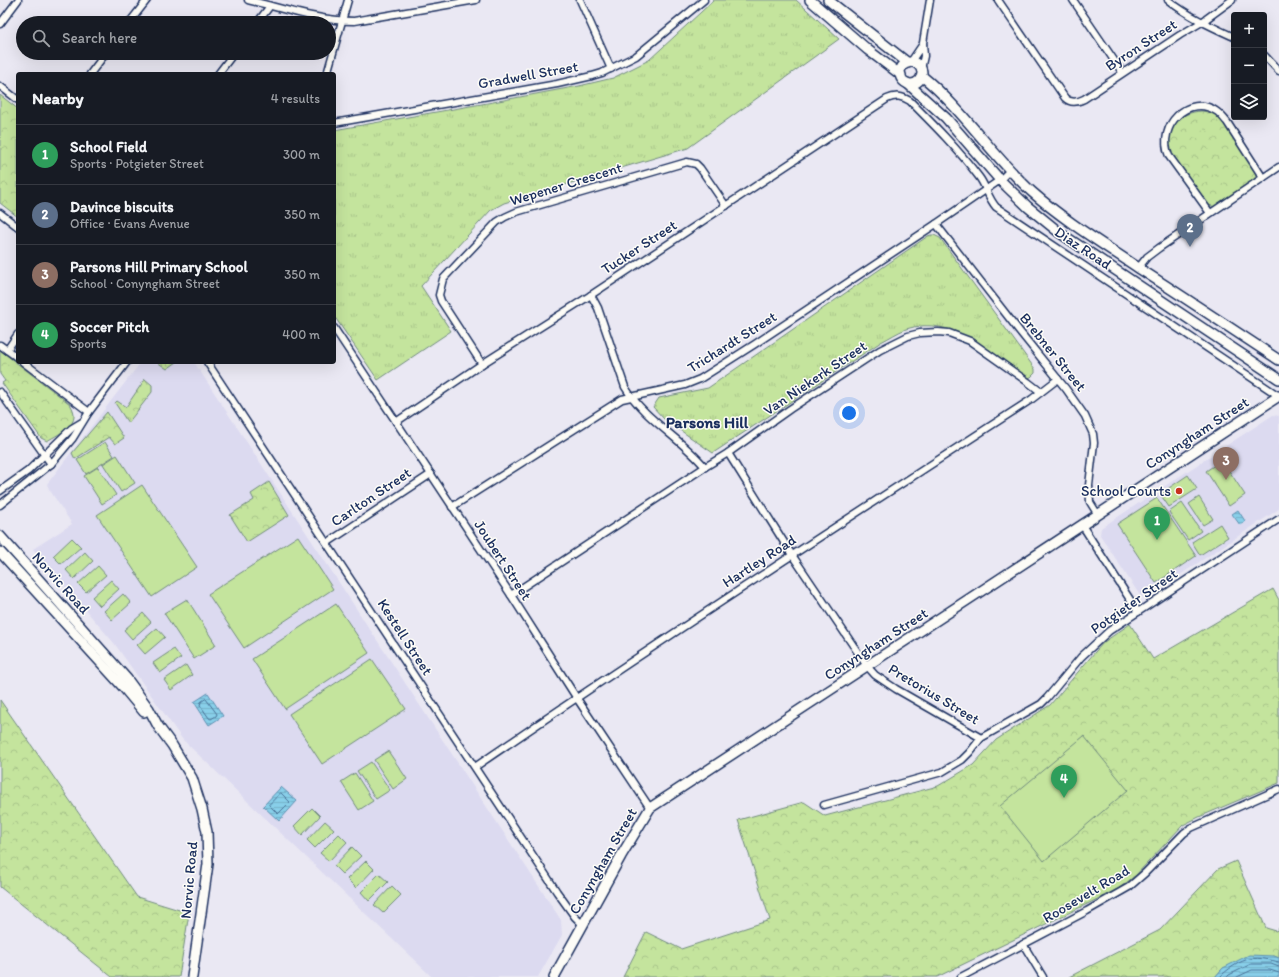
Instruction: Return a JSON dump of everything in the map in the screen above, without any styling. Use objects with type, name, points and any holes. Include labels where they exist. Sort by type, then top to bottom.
[{"type":"street","points":[[0,24],[18,0]]},
{"type":"street","points":[[134,16],[147,0]]},
{"type":"street","points":[[248,0],[313,16]]},
{"type":"street","points":[[336,42],[348,0]]},
{"type":"street","points":[[336,20],[354,21],[476,0]]},
{"type":"street","points":[[580,0],[611,69]]},
{"type":"street","name":"Gradwell Street","points":[[336,122],[557,84],[592,76],[611,69],[636,56],[704,0]]},
{"type":"street","points":[[810,0],[868,50],[901,75],[904,82],[914,84],[918,82],[921,73],[924,56],[923,43],[930,0]]},
{"type":"street","points":[[828,0],[895,54],[917,64],[921,73]]},
{"type":"street","name":"Byron Street","points":[[998,0],[1065,98],[1073,102],[1084,99],[1122,72],[1202,22],[1232,0]]},
{"type":"street","points":[[1073,0],[1122,72]]},
{"type":"street","points":[[1168,0],[1180,10],[1231,36]]},
{"type":"street","points":[[262,16],[270,6]]},
{"type":"street","points":[[901,75],[903,66],[911,61],[923,43]]},
{"type":"street","points":[[1267,58],[1279,72]]},
{"type":"street","points":[[92,72],[101,60]]},
{"type":"street","points":[[220,72],[229,60]]},
{"type":"street","points":[[328,72],[331,60]]},
{"type":"street","name":"Diaz Road","points":[[921,73],[948,99],[1010,170],[1052,209],[1084,232],[1279,360]]},
{"type":"street","name":"Diaz Road","points":[[907,83],[946,118],[1000,180],[1028,207],[1060,233],[1279,379]]},
{"type":"street","points":[[0,86],[16,98]]},
{"type":"street","name":"Diaz Road","points":[[898,96],[905,97],[910,101],[951,142],[980,178],[996,207],[1279,396]]},
{"type":"street","name":"Tucker Street","points":[[396,422],[887,99],[898,96]]},
{"type":"street","points":[[1210,213],[1169,156],[1166,149],[1165,139],[1167,131],[1176,116],[1182,111],[1201,107],[1215,111],[1221,115],[1263,178]]},
{"type":"street","name":"Wepener Crescent","points":[[482,364],[441,301],[439,295],[443,279],[497,222],[523,210],[687,162],[696,164],[700,168],[726,206]]},
{"type":"street","points":[[1139,268],[1147,257],[1279,167]]},
{"type":"street","name":"Trichardt Street","points":[[452,506],[615,403],[630,396],[685,385],[700,379],[936,224],[1000,180],[1010,170]]},
{"type":"street","points":[[0,213],[16,225]]},
{"type":"street","name":"Brebner Street","points":[[936,224],[1058,379],[1085,416],[1093,434],[1094,443],[1089,492],[1090,502],[1098,514]]},
{"type":"street","points":[[591,295],[598,308],[625,388],[630,396],[642,409],[691,451],[705,467]]},
{"type":"street","name":"Joubert Street","points":[[336,331],[511,594],[576,697],[650,808]]},
{"type":"street","name":"Van Niekerk Street","points":[[511,594],[728,453],[790,409],[880,350],[908,336],[920,333],[938,332],[970,341],[1041,392]]},
{"type":"street","points":[[7,350],[16,337]]},
{"type":"street","points":[[0,344],[16,357]]},
{"type":"street","points":[[26,364],[89,412]]},
{"type":"street","points":[[0,505],[51,464],[73,438],[89,412],[125,364]]},
{"type":"street","name":"Kestell Street","points":[[208,364],[557,892],[575,917],[583,924]]},
{"type":"street","name":"Hartley Road","points":[[475,767],[576,697],[947,455],[1058,379]]},
{"type":"street","points":[[0,392],[51,464]]},
{"type":"street","name":"Conyngham Street","points":[[554,977],[650,808],[1279,396]]},
{"type":"street","points":[[0,491],[28,471],[72,428],[82,422]]},
{"type":"street","name":"Pretorius Street","points":[[728,453],[792,555],[867,666],[876,675],[896,689],[981,738]]},
{"type":"street","name":"Carlton Street","points":[[327,543],[430,474]]},
{"type":"street","name":"Potgieter Street","points":[[824,805],[942,772],[962,760],[981,738],[1041,704],[1052,694],[1090,648],[1110,631],[1279,519]]},
{"type":"street","points":[[1082,526],[1138,612]]},
{"type":"street","name":"Norvic Road","points":[[0,536],[127,679],[148,708],[192,778],[202,809],[207,832],[208,864],[192,977]]},
{"type":"street","name":"Norvic Road","points":[[0,552],[158,726]]},
{"type":"street","name":"Roosevelt Road","points":[[961,977],[1087,911],[1128,887],[1145,873],[1184,833],[1191,828],[1279,789]]},
{"type":"street","points":[[1023,944],[1043,977]]},
{"type":"shaded area","points":[[139,364],[195,364],[561,920],[562,935],[538,977],[432,977],[183,740],[114,643],[33,549],[72,524],[47,484]]},
{"type":"shaded area","points":[[1273,415],[1279,416],[1279,509],[1148,596],[1142,596],[1139,594],[1100,535],[1101,528]]},
{"type":"green space","points":[[714,0],[796,0],[839,39],[688,148],[504,203],[491,210],[421,286],[451,331],[378,380],[336,319],[336,130],[579,86],[613,78],[649,60]]},
{"type":"green space","points":[[0,95],[16,107],[16,215],[0,203]]},
{"type":"green space","points":[[1202,111],[1214,113],[1221,119],[1256,172],[1254,180],[1215,207],[1209,205],[1205,201],[1169,151],[1170,135],[1176,122],[1187,114]]},
{"type":"green space","points":[[931,235],[940,238],[1035,369],[1035,373],[1031,377],[1028,378],[971,339],[940,327],[923,326],[906,329],[881,342],[713,453],[664,419],[653,407],[659,398],[708,388]]},
{"type":"green space","points":[[0,350],[16,362],[16,364],[18,364],[70,404],[74,417],[69,427],[47,441],[41,438],[2,383],[5,381],[0,374]]},
{"type":"green space","points":[[160,364],[174,364],[167,369]]},
{"type":"green space","points":[[145,379],[152,385],[152,392],[128,423],[115,403],[117,401],[126,407]]},
{"type":"green space","points":[[107,412],[124,438],[115,444],[109,437],[75,459],[72,453]]},
{"type":"green space","points":[[105,442],[114,456],[86,474],[77,460]]},
{"type":"green space","points":[[117,455],[135,483],[121,492],[103,464]]},
{"type":"green space","points":[[1222,460],[1245,495],[1229,506],[1206,471]]},
{"type":"green space","points":[[98,467],[116,495],[102,504],[84,476]]},
{"type":"green space","name":"School Courts","points":[[1188,475],[1197,489],[1169,507],[1160,494]]},
{"type":"green space","points":[[269,482],[289,515],[247,542],[230,515],[254,500],[251,494]]},
{"type":"green space","points":[[142,485],[197,567],[152,597],[97,515]]},
{"type":"green space","name":"School Courts","points":[[1199,497],[1213,519],[1203,525],[1189,504]]},
{"type":"green space","points":[[1157,498],[1196,556],[1156,583],[1117,524]]},
{"type":"green space","name":"School Courts","points":[[1182,503],[1201,531],[1188,540],[1169,512]]},
{"type":"green space","points":[[1220,524],[1228,537],[1200,555],[1192,542]]},
{"type":"green space","points":[[298,536],[333,589],[244,648],[208,594]]},
{"type":"green space","points":[[72,538],[81,547],[61,564],[53,556]]},
{"type":"green space","points":[[85,552],[93,561],[74,579],[66,570]]},
{"type":"green space","points":[[98,566],[106,575],[86,592],[78,584]]},
{"type":"green space","points":[[111,580],[119,589],[100,606],[92,597]]},
{"type":"green space","points":[[1273,589],[1279,600],[1279,783],[1183,825],[1135,876],[1118,889],[937,977],[623,977],[646,932],[681,949],[770,920],[738,820],[804,802],[825,816],[938,786],[973,765],[996,740],[1050,705],[1104,642],[1130,624],[1153,659]]},
{"type":"green space","points":[[123,594],[131,603],[112,620],[104,611]]},
{"type":"green space","points":[[187,599],[216,645],[194,659],[164,613]]},
{"type":"green space","points":[[336,604],[369,653],[285,709],[252,659]]},
{"type":"green space","points":[[143,613],[151,622],[132,639],[124,630]]},
{"type":"green space","points":[[157,628],[165,637],[145,654],[137,645]]},
{"type":"green space","points":[[174,649],[181,658],[160,673],[153,663]]},
{"type":"green space","points":[[372,659],[406,709],[322,764],[289,714]]},
{"type":"green space","points":[[186,665],[192,675],[171,690],[164,680]]},
{"type":"green space","points":[[0,700],[137,897],[189,913],[179,977],[112,977],[0,887]]},
{"type":"green space","points":[[1084,736],[1128,790],[1044,861],[1000,806]]},
{"type":"green space","points":[[388,751],[407,779],[393,789],[374,760]]},
{"type":"green space","points":[[371,762],[390,790],[376,799],[357,771]]},
{"type":"green space","points":[[355,773],[373,801],[359,810],[341,782]]},
{"type":"green space","points":[[312,808],[320,816],[302,835],[294,826]]},
{"type":"green space","points":[[325,821],[334,829],[315,848],[307,840]]},
{"type":"green space","points":[[339,834],[347,842],[329,861],[320,853]]},
{"type":"green space","points":[[352,847],[361,856],[342,874],[334,866]]},
{"type":"green space","points":[[366,861],[374,869],[356,888],[347,879]]},
{"type":"green space","points":[[1236,861],[1266,928],[1276,931],[1279,928],[1279,958],[1274,956],[1223,968],[1215,977],[1069,977],[1160,930],[1218,869]]},
{"type":"green space","points":[[379,874],[388,882],[369,901],[361,892]]},
{"type":"green space","points":[[392,886],[401,895],[383,913],[374,905]]},
{"type":"water","points":[[1238,510],[1245,521],[1240,525],[1232,514]]},
{"type":"water","points":[[208,693],[223,716],[209,725],[194,702]]},
{"type":"water","points":[[281,787],[297,801],[279,821],[263,806]]},
{"type":"water","points":[[1249,955],[1274,956],[1279,958],[1279,977],[1215,977],[1223,968]]},
{"type":"place","name":"Davince biscuits","points":[[1190,247]]},
{"type":"place","name":"Parsons Hill Primary School","points":[[1226,480]]},
{"type":"place","name":"School Courts","points":[[1179,491]]},
{"type":"place","name":"School Field","points":[[1157,540]]},
{"type":"place","name":"Soccer Pitch","points":[[1064,798]]},
{"type":"district","name":"Parsons Hill","points":[[707,422]]}]
